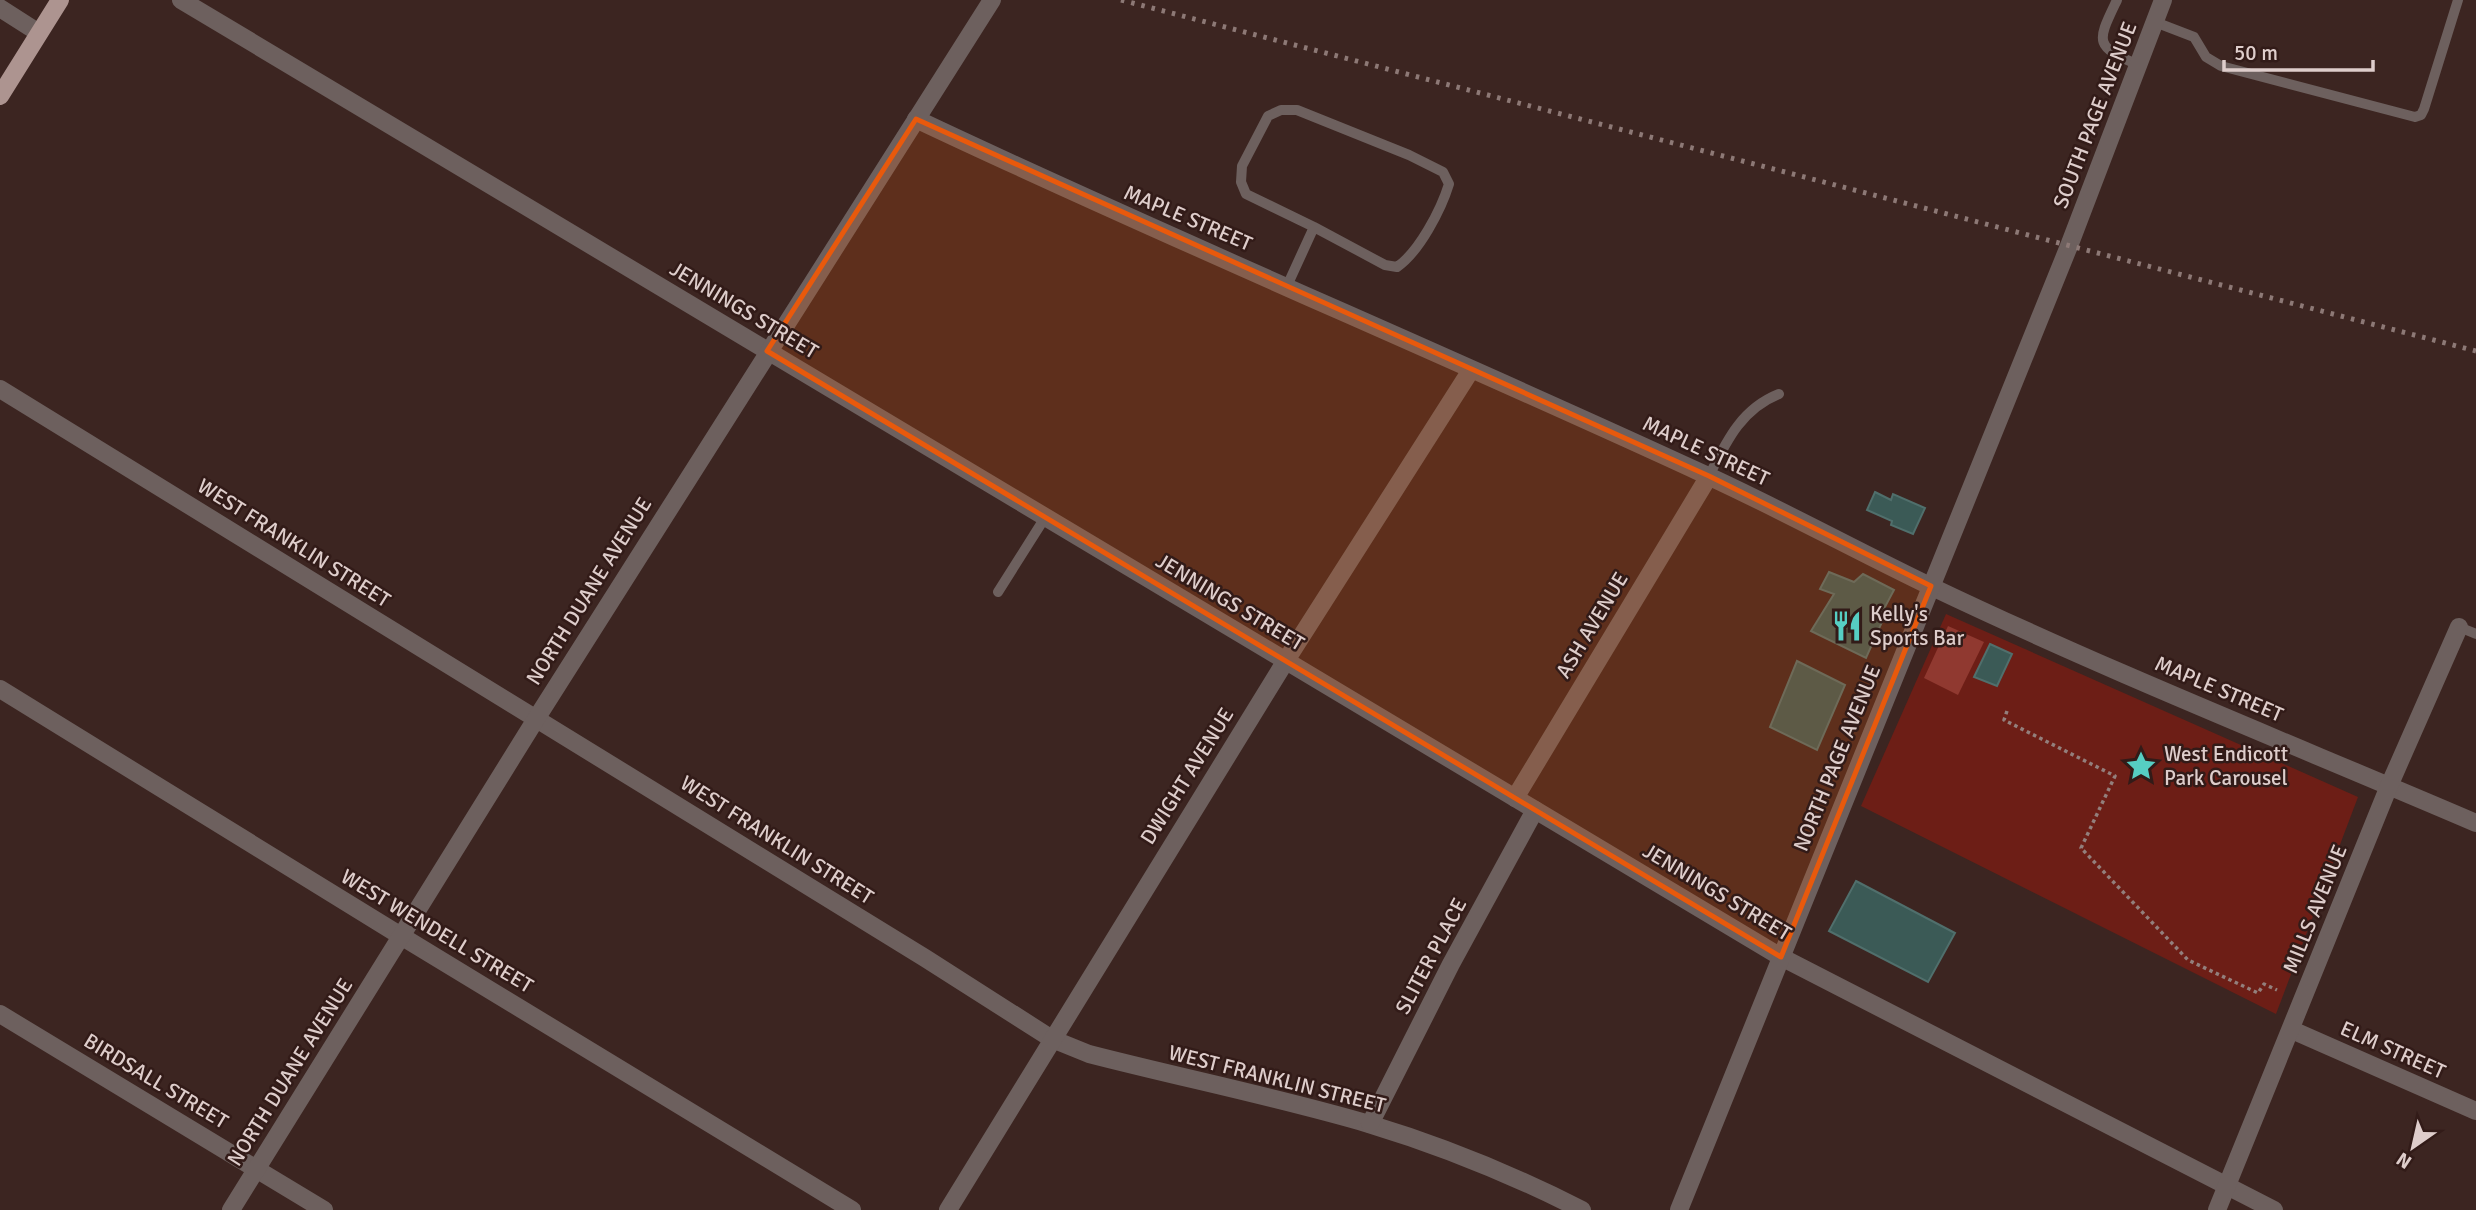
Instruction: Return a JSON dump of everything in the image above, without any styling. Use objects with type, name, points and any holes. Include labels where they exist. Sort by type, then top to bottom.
[{"type":"main road","points":[[0,96],[60,0]]},
{"type":"street","name":"JENNINGS STREET","points":[[181,0],[1781,957],[2228,1184],[2274,1210]]},
{"type":"street","name":"NORTH DUANE AVENUE","points":[[232,1210],[767,351],[992,0]]},
{"type":"street","name":"SOUTH PAGE AVENUE","points":[[2069,246],[2163,0]]},
{"type":"street","points":[[0,8],[39,33]]},
{"type":"street","name":"MAPLE STREET","points":[[916,119],[1080,197],[1287,286],[1709,476],[1931,586],[2212,711],[2476,823]]},
{"type":"street","name":"NORTH PAGE AVENUE","points":[[1679,1210],[2069,246]]},
{"type":"street","name":"DWIGHT AVENUE","points":[[948,1210],[1285,662],[1471,370]]},
{"type":"street","name":"WEST FRANKLIN STREET","points":[[0,389],[914,951],[1052,1039],[1089,1054],[1370,1125],[1443,1150],[1553,1195],[1582,1210]]},
{"type":"street","name":"ASH AVENUE","points":[[1515,798],[1709,476]]},
{"type":"street","name":"MILLS AVENUE","points":[[2217,1210],[2389,786],[2459,627]]},
{"type":"street","name":"WEST WENDELL STREET","points":[[0,689],[852,1210]]},
{"type":"street","name":"SLITER PLACE","points":[[1370,1125],[1451,964],[1535,810]]},
{"type":"street","name":"BIRDSALL STREET","points":[[0,1014],[324,1210]]},
{"type":"street","name":"ELM STREET","points":[[2292,1030],[2476,1111]]},
{"type":"lane","points":[[2117,0],[2104,29],[2104,46],[2111,54],[2138,65]]},
{"type":"lane","points":[[2155,22],[2194,37],[2206,57],[2221,66],[2415,117],[2421,115],[2424,109],[2458,0]]},
{"type":"lane","points":[[1281,110],[1297,110],[1409,155],[1443,172],[1449,184],[1444,202],[1408,259],[1397,267],[1385,265],[1314,227],[1247,194],[1241,182],[1242,166],[1268,116],[1281,110]]},
{"type":"lane","points":[[1287,286],[1314,227]]},
{"type":"lane","points":[[1709,476],[1731,432],[1751,410],[1765,399],[1779,394]]},
{"type":"lane","points":[[998,592],[1046,516]]},
{"type":"lane","points":[[2459,627],[2476,634]]},
{"type":"path","points":[[2007,710],[2004,720],[2115,776],[2081,848],[2188,960],[2258,993],[2264,984],[2277,990]]},
{"type":"highlighted area","points":[[916,119],[1709,476],[1931,586],[1781,957],[767,351]]},
{"type":"shaded area","points":[[1946,614],[2358,797],[2276,1014],[1861,806]]},
{"type":"shaded area","points":[[1948,626],[1984,642],[1958,695],[1924,678]]},
{"type":"building","points":[[1875,492],[1891,500],[1893,494],[1925,508],[1913,534],[1891,525],[1892,521],[1867,510]]},
{"type":"building","points":[[1829,572],[1854,582],[1863,574],[1894,590],[1878,620],[1882,622],[1866,658],[1811,631],[1834,594],[1820,589]]},
{"type":"building","points":[[1990,644],[2012,654],[1997,686],[1974,677]]},
{"type":"building","points":[[1797,661],[1845,685],[1817,750],[1770,727]]},
{"type":"building","points":[[1856,881],[1955,933],[1928,982],[1829,931]]},
{"type":"railway","points":[[1121,0],[2476,351]]},
{"type":"place","name":"Kelly's Sports Bar","points":[[1847,626]]},
{"type":"place","name":"West Endicott Park Carousel","points":[[2141,766]]}]
